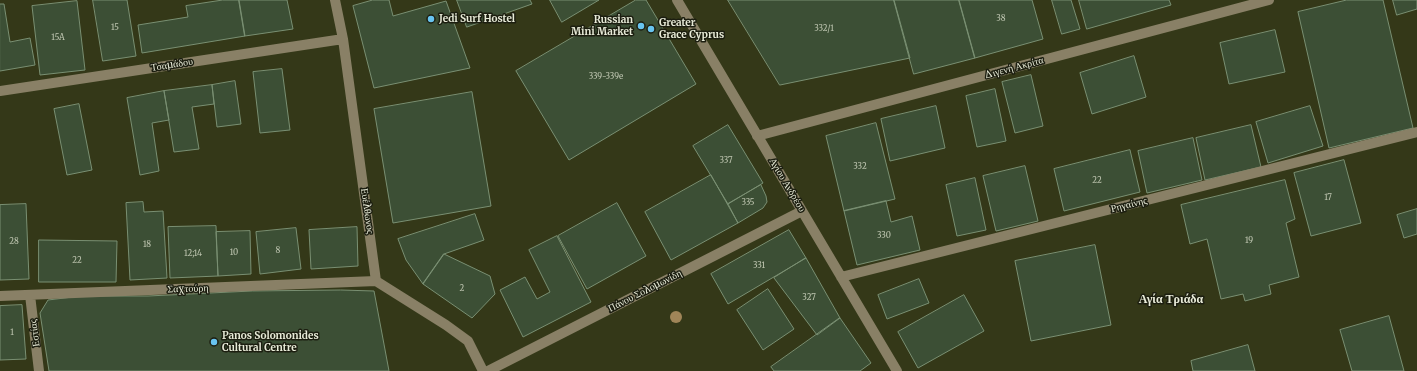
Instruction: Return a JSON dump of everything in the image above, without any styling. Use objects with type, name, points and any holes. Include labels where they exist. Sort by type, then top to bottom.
[{"type":"street","name":"Ευέλθωνος","points":[[335,0],[343,39],[376,281]]},
{"type":"street","name":"Αγίου Ανδρέου","points":[[677,0],[897,371]]},
{"type":"street","name":"Διγενή Ακρίτα","points":[[757,136],[1270,0]]},
{"type":"street","name":"Τσαμάδου","points":[[0,91],[343,39]]},
{"type":"street","name":"Ρηγαίνης","points":[[841,277],[1417,132]]},
{"type":"street","name":"Πάνου Σολομωνίδη","points":[[488,371],[802,211]]},
{"type":"street","name":"Σαχτούρη","points":[[0,296],[376,281]]},
{"type":"street","points":[[376,281],[446,325],[468,341],[482,371]]},
{"type":"street","name":"Εστίας","points":[[30,295],[39,371]]},
{"type":"building","points":[[93,0],[127,0],[136,56],[103,61]]},
{"type":"building","points":[[223,0],[239,0],[245,36],[142,53],[138,25],[188,17],[186,6]]},
{"type":"building","points":[[239,0],[287,0],[293,29],[245,36]]},
{"type":"building","points":[[373,0],[389,0],[393,16],[446,1],[470,68],[374,88],[353,6]]},
{"type":"building","points":[[457,0],[530,0],[532,4],[467,27]]},
{"type":"building","points":[[550,0],[599,0],[562,22]]},
{"type":"building","points":[[636,0],[646,0],[696,84],[569,160],[516,71]]},
{"type":"building","points":[[728,0],[894,0],[910,58],[780,85]]},
{"type":"building","points":[[894,0],[959,0],[975,58],[914,74]]},
{"type":"building","points":[[959,0],[1032,0],[1043,39],[975,58]]},
{"type":"building","points":[[1052,0],[1071,0],[1080,29],[1062,34]]},
{"type":"building","points":[[1079,0],[1169,0],[1171,5],[1087,29]]},
{"type":"building","points":[[1347,0],[1383,0],[1413,128],[1329,148],[1298,12]]},
{"type":"building","points":[[1393,0],[1417,0],[1417,9],[1397,15]]},
{"type":"building","points":[[77,1],[85,70],[40,75],[32,6]]},
{"type":"building","points":[[0,4],[4,4],[10,42],[30,38],[35,65],[0,71]]},
{"type":"building","points":[[1275,30],[1285,72],[1229,84],[1220,43]]},
{"type":"building","points":[[1134,56],[1146,97],[1092,114],[1080,73]]},
{"type":"building","points":[[282,69],[290,130],[260,133],[253,72]]},
{"type":"building","points":[[1031,75],[1043,126],[1015,133],[1002,82]]},
{"type":"building","points":[[235,81],[241,124],[217,127],[212,85]]},
{"type":"building","points":[[212,85],[214,104],[192,107],[199,149],[174,152],[164,91]]},
{"type":"building","points":[[995,89],[1006,141],[977,147],[966,96]]},
{"type":"building","points":[[164,91],[169,120],[152,123],[159,171],[140,175],[127,98]]},
{"type":"building","points":[[472,92],[491,206],[393,223],[374,109]]},
{"type":"building","points":[[79,104],[92,170],[67,175],[54,109]]},
{"type":"building","points":[[936,106],[945,148],[890,161],[881,119]]},
{"type":"building","points":[[1310,106],[1323,146],[1268,163],[1256,122]]},
{"type":"building","points":[[876,123],[895,199],[844,211],[826,136]]},
{"type":"building","points":[[728,125],[763,183],[728,204],[693,146]]},
{"type":"building","points":[[1251,125],[1261,167],[1205,180],[1196,138]]},
{"type":"building","points":[[1193,138],[1202,180],[1147,193],[1138,151]]},
{"type":"building","points":[[1130,150],[1140,192],[1064,211],[1054,169]]},
{"type":"building","points":[[1344,160],[1361,223],[1311,236],[1294,173]]},
{"type":"building","points":[[1025,166],[1038,221],[996,231],[983,176]]},
{"type":"building","points":[[711,175],[738,223],[671,260],[645,212]]},
{"type":"building","points":[[975,178],[986,230],[957,236],[946,185]]},
{"type":"building","points":[[1285,180],[1295,219],[1286,223],[1299,277],[1269,285],[1271,294],[1245,301],[1243,294],[1221,299],[1207,239],[1190,244],[1181,205]]},
{"type":"building","points":[[761,185],[767,202],[763,208],[738,223],[728,204]]},
{"type":"building","points":[[886,201],[891,222],[912,216],[920,250],[857,265],[844,211]]},
{"type":"building","points":[[143,202],[144,212],[163,211],[167,278],[130,280],[126,203]]},
{"type":"building","points":[[617,203],[646,256],[587,289],[558,236]]},
{"type":"building","points":[[26,204],[29,279],[0,280],[0,205]]},
{"type":"building","points":[[1417,209],[1417,234],[1404,238],[1397,215]]},
{"type":"building","points":[[475,214],[484,240],[444,254],[423,284],[406,260],[398,239]]},
{"type":"building","points":[[216,226],[218,276],[170,278],[168,227]]},
{"type":"building","points":[[357,227],[358,266],[311,269],[309,230]]},
{"type":"building","points":[[296,228],[301,269],[260,274],[256,232]]},
{"type":"building","points":[[789,230],[806,258],[728,304],[711,274]]},
{"type":"building","points":[[250,231],[251,274],[218,276],[216,232]]},
{"type":"building","points":[[557,236],[591,302],[523,337],[500,290],[525,277],[537,299],[550,292],[529,250]]},
{"type":"building","points":[[39,240],[117,241],[116,282],[39,282]]},
{"type":"building","points":[[1095,245],[1111,325],[1031,341],[1015,261]]},
{"type":"building","points":[[444,254],[490,276],[495,294],[472,318],[423,284]]},
{"type":"building","points":[[806,258],[840,318],[817,335],[774,278]]},
{"type":"building","points":[[919,279],[929,303],[887,319],[878,295]]},
{"type":"building","points":[[768,289],[794,329],[763,350],[737,310]]},
{"type":"building","name":"Panos Solomonides Cultural Centre","points":[[252,291],[374,291],[389,371],[49,371],[40,313],[48,300],[81,296],[148,296]]},
{"type":"building","points":[[964,295],[984,331],[918,368],[898,332]]},
{"type":"building","points":[[22,305],[26,359],[0,360],[0,306]]},
{"type":"building","points":[[1389,316],[1404,371],[1352,371],[1340,330]]},
{"type":"building","points":[[840,318],[871,363],[860,371],[774,371],[771,367]]},
{"type":"building","points":[[1248,345],[1255,371],[1193,371],[1191,361]]},
{"type":"place","name":"Jedi Surf Hostel","points":[[431,19]]},
{"type":"place","name":"Russian Mini Market","points":[[641,26]]},
{"type":"place","name":"Greater Grace Cyprus","points":[[651,29]]},
{"type":"place","name":"Panos Solomonides Cultural Centre","points":[[214,342]]},
{"type":"district","name":"Αγία Τριάδα","points":[[1171,300]]}]
